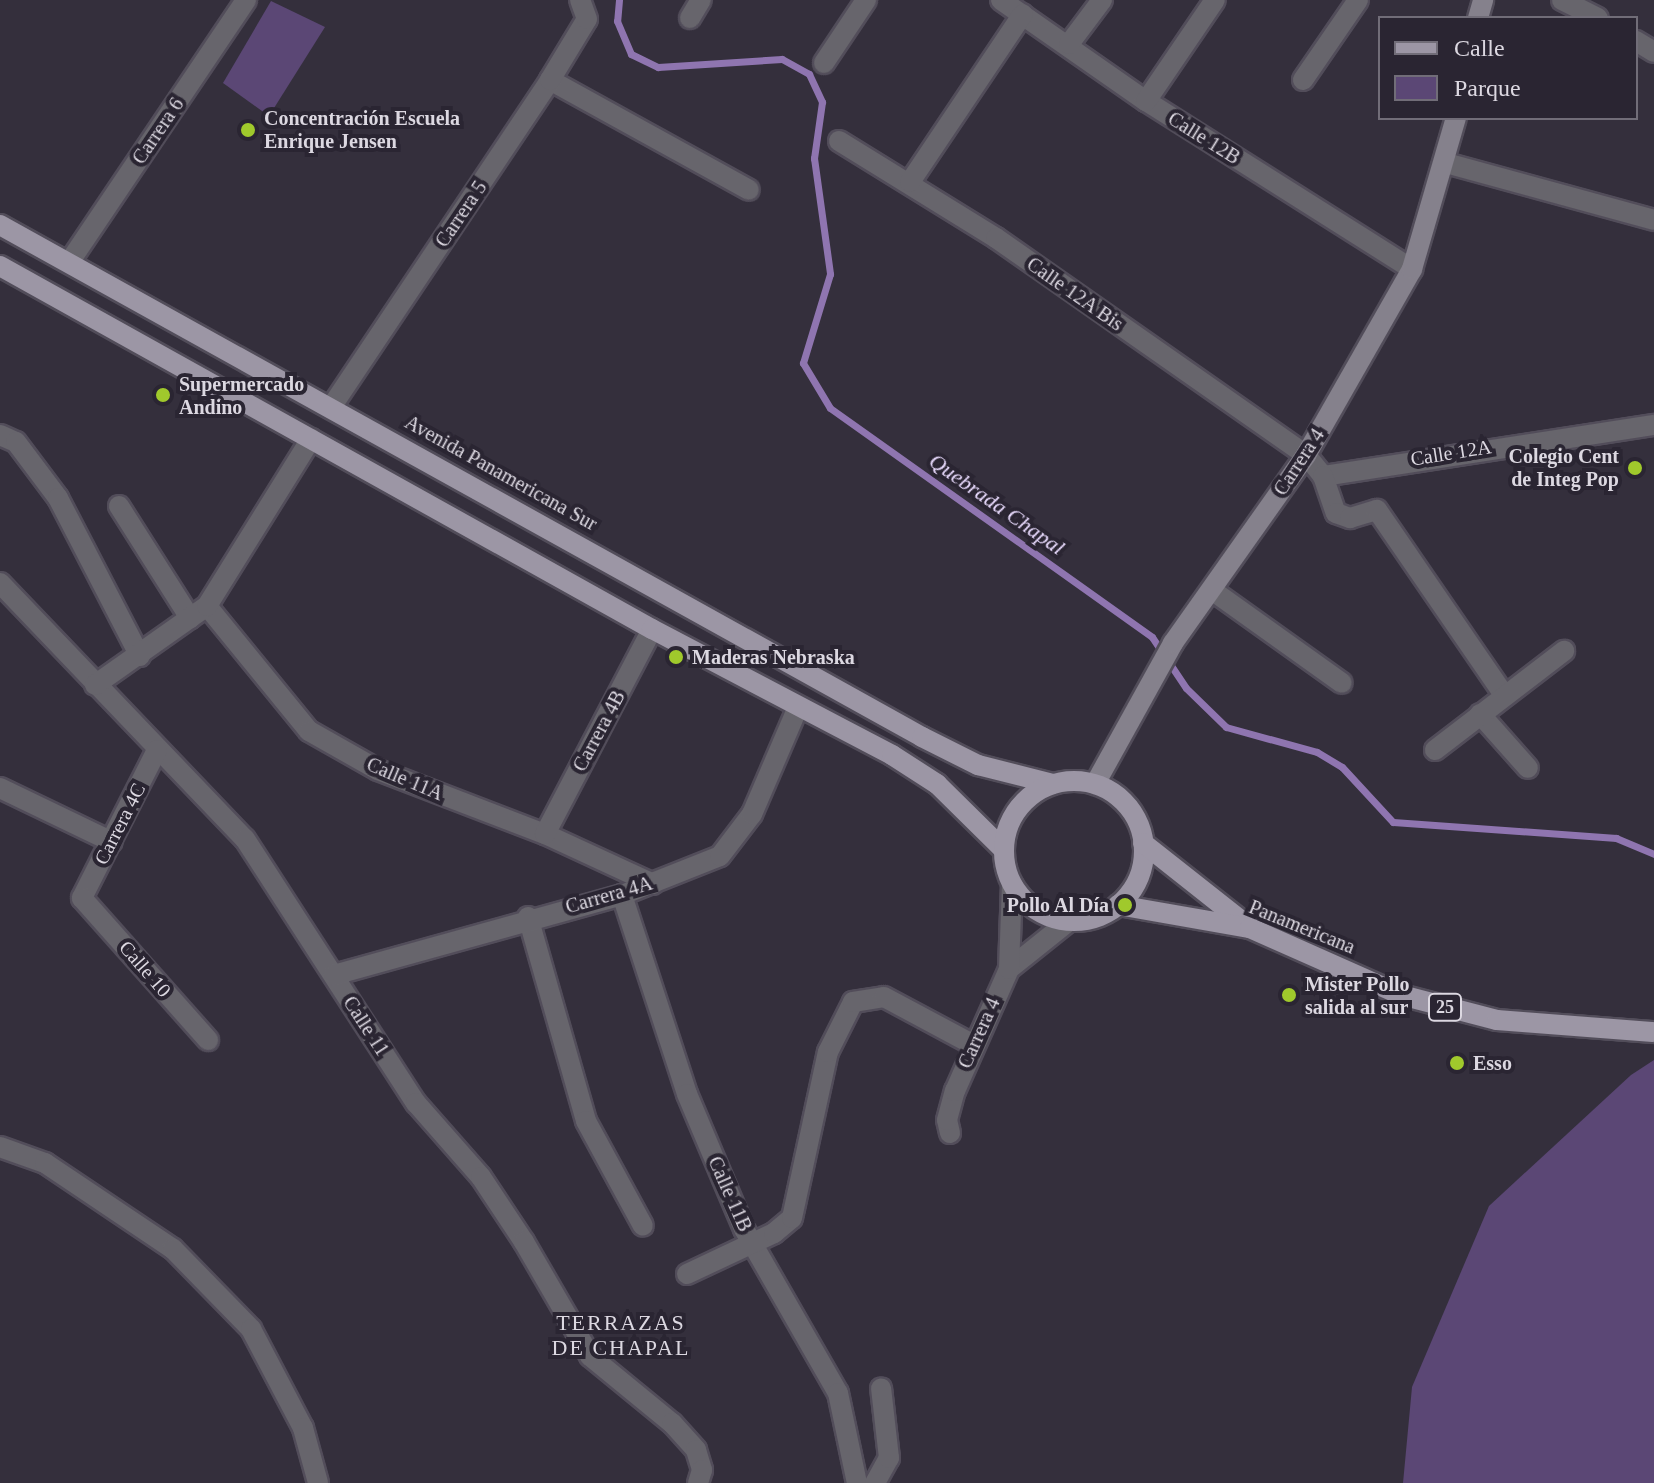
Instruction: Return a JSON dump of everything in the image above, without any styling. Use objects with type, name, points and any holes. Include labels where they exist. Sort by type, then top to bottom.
[{"type":"main road","name":"Avenida Panamericana Sur","points":[[0,225],[978,765],[1053,784]]},
{"type":"main road","points":[[0,266],[937,784],[1004,850]]},
{"type":"main road","points":[[1053,784],[1095,784],[1131,810],[1143,843],[1138,877],[1118,905],[1094,917],[1069,921],[1036,910],[1012,884],[1004,850],[1006,833],[1023,803],[1053,784]]},
{"type":"main road","points":[[1143,843],[1250,928]]},
{"type":"main road","name":"Panamericana","points":[[1118,905],[1250,928],[1401,995],[1468,1013],[1524,1023],[1654,1032]]},
{"type":"street","name":"Carrera 6","points":[[70,261],[246,0]]},
{"type":"street","points":[[824,63],[866,0]]},
{"type":"street","name":"Calle 12B","points":[[1001,0],[1069,44],[1146,101],[1412,269]]},
{"type":"street","points":[[1069,44],[1102,0]]},
{"type":"street","points":[[1146,101],[1215,0]]},
{"type":"street","points":[[1303,80],[1358,0]]},
{"type":"street","points":[[1562,0],[1594,16]]},
{"type":"street","name":"Carrera 5","points":[[332,406],[550,80],[584,10]]},
{"type":"street","points":[[910,182],[1023,14]]},
{"type":"street","points":[[550,80],[749,190]]},
{"type":"street","name":"Carrera 4","points":[[1095,784],[1173,643],[1213,591],[1306,455],[1412,269],[1446,163],[1456,120]]},
{"type":"street","name":"Calle 12A Bis","points":[[839,141],[910,182],[1306,455]]},
{"type":"street","points":[[1446,163],[1654,220]]},
{"type":"street","name":"Calle 12A","points":[[1323,476],[1654,425]]},
{"type":"street","points":[[0,435],[16,442],[58,498],[140,656]]},
{"type":"street","points":[[95,685],[207,606],[311,439]]},
{"type":"street","points":[[1306,455],[1323,476],[1336,513],[1350,518],[1377,510],[1504,695]]},
{"type":"street","points":[[119,506],[190,618]]},
{"type":"street","name":"Calle 11","points":[[0,583],[245,839],[416,1103],[481,1177],[590,1356],[672,1423],[696,1450],[702,1470],[698,1483]]},
{"type":"street","points":[[1213,591],[1342,683]]},
{"type":"street","name":"Calle 11A","points":[[207,606],[309,731],[378,770],[545,834],[653,884]]},
{"type":"street","name":"Carrera 4B","points":[[545,834],[652,629]]},
{"type":"street","points":[[1435,750],[1564,651]]},
{"type":"street","name":"Carrera 4A","points":[[334,975],[528,917],[622,895],[720,856],[752,814],[798,707]]},
{"type":"street","points":[[1480,714],[1528,768]]},
{"type":"street","name":"Carrera 4C","points":[[82,898],[157,750]]},
{"type":"street","points":[[0,788],[112,842]]},
{"type":"street","name":"Carrera 4","points":[[950,1133],[947,1120],[972,1044],[1009,969],[1012,884]]},
{"type":"street","name":"Calle 11B","points":[[622,895],[687,1094],[750,1240],[838,1393],[857,1483]]},
{"type":"street","name":"Calle 10","points":[[82,898],[208,1040]]},
{"type":"street","points":[[528,917],[586,1121],[643,1226]]},
{"type":"street","points":[[1009,969],[1069,921]]},
{"type":"street","points":[[687,1274],[750,1240],[774,1233],[792,1218],[828,1052],[853,1002],[884,997],[972,1044]]},
{"type":"street","points":[[0,1147],[45,1163],[173,1249],[251,1329],[303,1428],[318,1483]]},
{"type":"street","points":[[875,1483],[889,1458],[881,1388]]},
{"type":"green space","points":[[271,1],[325,27],[269,116],[223,83]]},
{"type":"green space","points":[[1654,1060],[1654,1483],[1403,1483],[1412,1387],[1489,1206],[1631,1075]]},
{"type":"waterway","name":"Quebrada Chapal","points":[[619,0],[617,21],[631,54],[658,67],[782,59],[809,74],[822,102],[814,158],[830,274],[803,363],[830,408],[1152,637],[1186,688],[1226,727],[1317,752],[1342,767],[1393,822],[1616,838],[1654,854]]},
{"type":"place","name":"Concentración Escuela Enrique Jensen","points":[[248,130]]},
{"type":"place","name":"Supermercado Andino","points":[[163,395]]},
{"type":"place","name":"Colegio Cent de Integ Pop","points":[[1635,468]]},
{"type":"place","name":"Maderas Nebraska","points":[[676,657]]},
{"type":"place","name":"Pollo Al Día","points":[[1125,905]]},
{"type":"place","name":"Mister Pollo salida al sur","points":[[1289,995]]},
{"type":"place","name":"Esso","points":[[1457,1063]]},
{"type":"district","name":"TERRAZAS DE CHAPAL","points":[[621,1334]]}]
